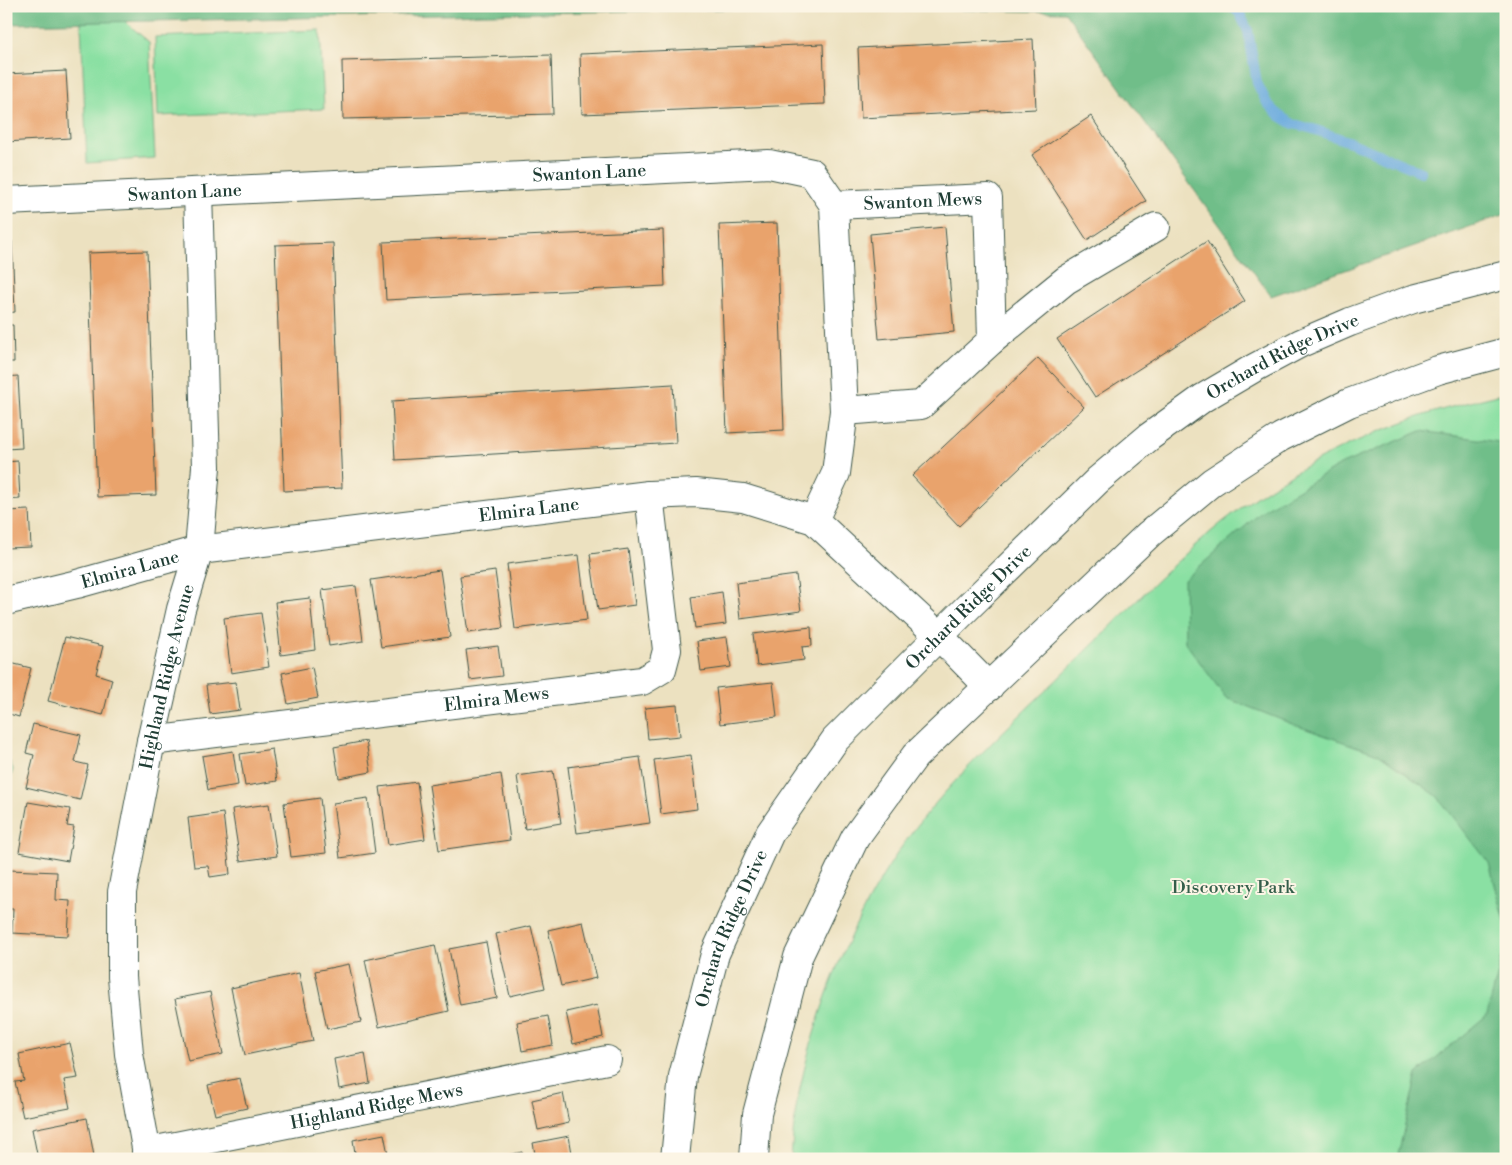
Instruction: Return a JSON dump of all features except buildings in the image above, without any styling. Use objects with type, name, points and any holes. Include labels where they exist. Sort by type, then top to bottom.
[{"type":"street","name":"Swanton Lane","points":[[6,202],[769,164],[812,173],[834,205]]},
{"type":"street","name":"Highland Ridge Avenue","points":[[147,1155],[129,1054],[122,977],[122,892],[151,741],[181,609],[199,550],[206,467],[198,192]]},
{"type":"street","name":"Swanton Mews","points":[[834,205],[988,198],[992,340]]},
{"type":"street","points":[[814,520],[836,473],[844,411],[834,205]]},
{"type":"street","points":[[844,411],[921,406],[992,340],[1066,280],[1156,226]]},
{"type":"street","name":"Orchard Ridge Drive","points":[[675,1159],[683,1076],[715,954],[770,833],[835,740],[1098,480],[1149,437],[1202,398],[1301,343],[1350,322],[1413,299],[1506,275]]},
{"type":"street","points":[[754,1159],[757,1114],[798,957],[855,838],[915,756],[1149,534],[1212,482],[1281,437],[1349,403],[1438,370],[1506,352]]},
{"type":"street","name":"Elmira Lane","points":[[6,601],[199,550],[649,494],[696,493],[743,498],[814,520],[939,636],[989,687]]},
{"type":"street","name":"Elmira Mews","points":[[151,741],[642,681],[662,668],[667,650],[649,494]]},
{"type":"street","name":"Highland Ridge Mews","points":[[147,1155],[607,1060]]},
{"type":"green space","points":[[6,6],[1506,6],[1506,214],[1271,296],[1065,12],[827,7],[6,24]]},
{"type":"green space","points":[[122,19],[149,42],[155,158],[87,163],[81,23]]},
{"type":"green space","points":[[320,30],[324,109],[158,116],[155,37]]},
{"type":"green space","name":"Discovery Park","points":[[1506,393],[1506,1159],[791,1159],[796,1109],[808,1055],[832,981],[847,945],[883,875],[904,843],[945,792],[1000,735],[1156,582],[1198,543],[1242,507],[1281,481],[1322,458],[1387,428],[1433,412]]},
{"type":"green space","points":[[1421,431],[1499,442],[1506,436],[1506,925],[1489,863],[1437,796],[1378,754],[1292,724],[1226,698],[1185,642],[1184,580],[1265,509],[1342,464]]},
{"type":"green space","points":[[6,754],[13,769],[6,795]]},
{"type":"green space","points":[[1506,942],[1506,1159],[1397,1159],[1417,1074],[1487,1015]]},
{"type":"waterway","points":[[1232,6],[1240,14],[1248,31],[1257,83],[1267,103],[1280,116],[1293,124],[1350,142],[1421,172]]}]
